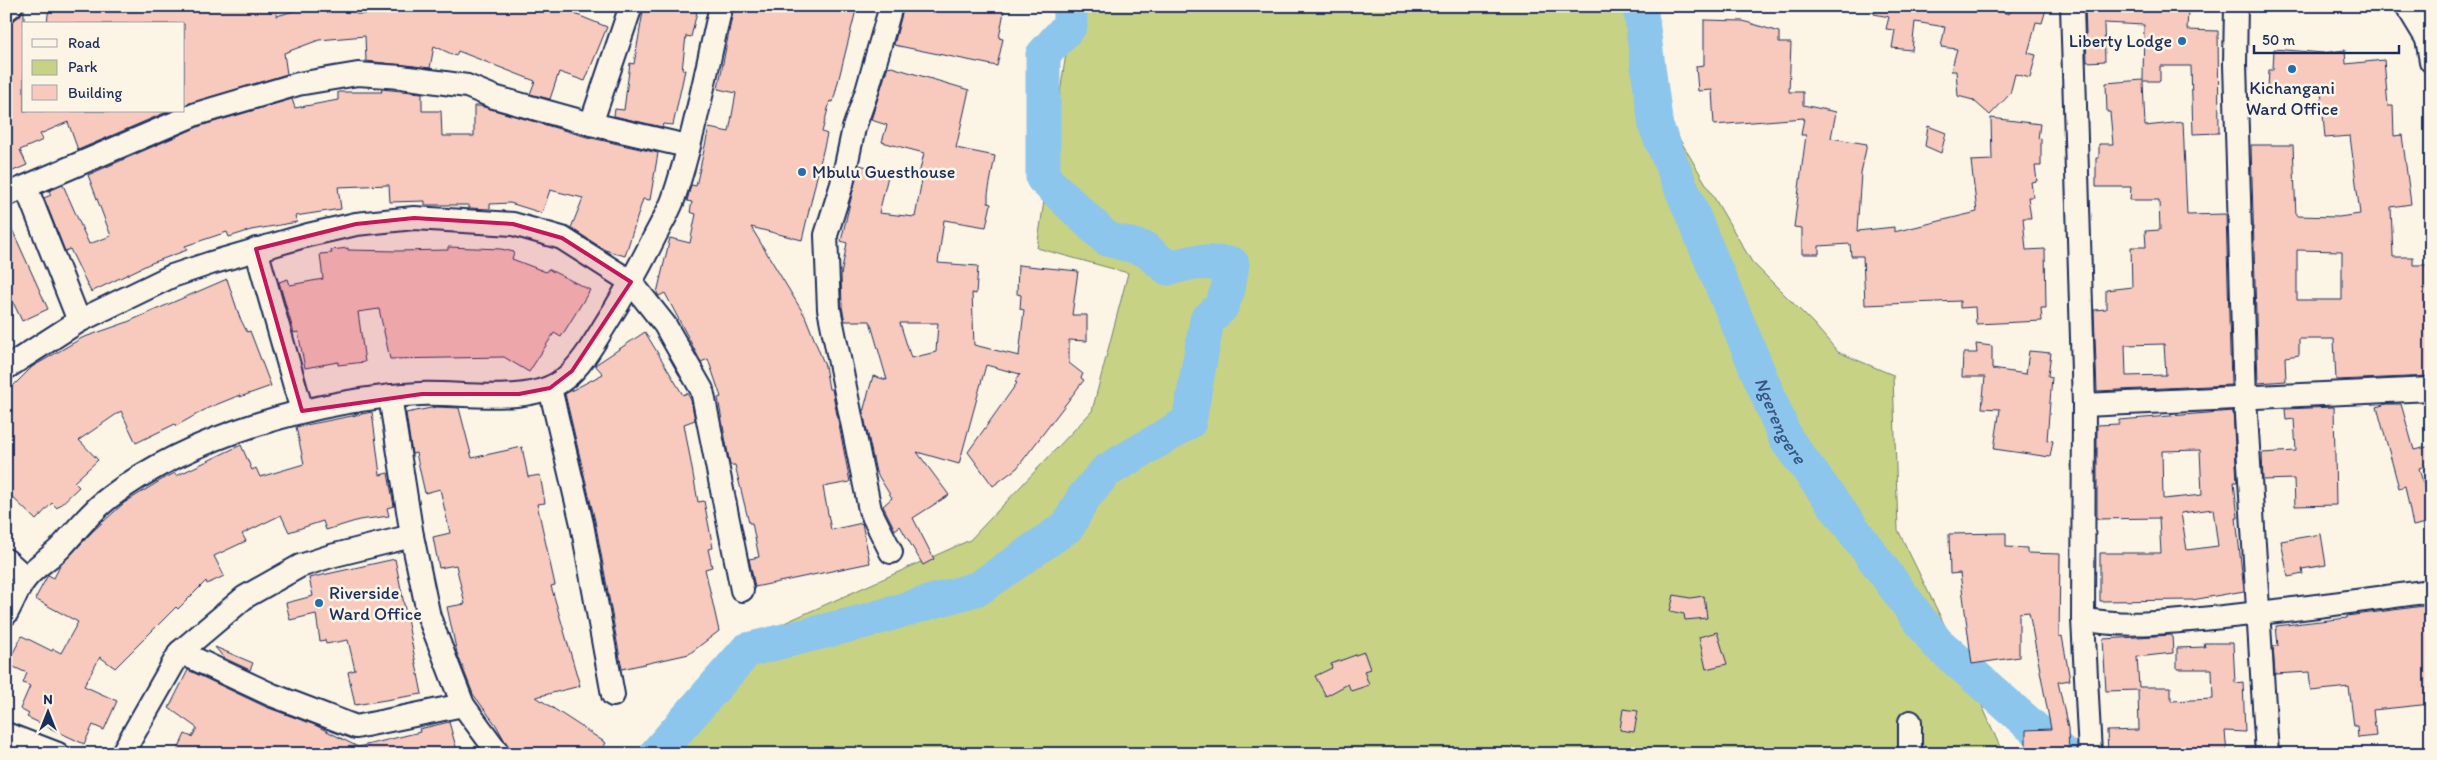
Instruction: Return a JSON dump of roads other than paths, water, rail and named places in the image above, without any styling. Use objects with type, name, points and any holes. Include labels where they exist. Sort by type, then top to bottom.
[{"type":"street","points":[[6,10],[11,6]]},
{"type":"street","points":[[591,124],[631,6]]},
{"type":"street","points":[[6,614],[26,578],[61,548],[92,513],[110,497],[170,460],[211,442],[302,411],[390,396],[422,394],[509,395],[532,393],[550,388],[564,380],[592,346],[631,282],[672,202],[721,6]]},
{"type":"street","points":[[891,6],[867,91],[854,128],[842,184],[826,235],[829,309],[870,510],[891,552]]},
{"type":"street","points":[[2072,6],[2084,404],[2083,618],[2090,754]]},
{"type":"street","points":[[2236,6],[2235,64],[2244,399],[2267,754]]},
{"type":"street","points":[[2407,6],[2430,45]]},
{"type":"street","points":[[2428,6],[2430,45]]},
{"type":"street","points":[[79,321],[16,191],[196,114],[298,84],[341,76],[374,74],[467,86],[494,97],[591,124],[687,146]]},
{"type":"street","points":[[6,368],[79,321],[172,276],[256,249],[356,224],[414,218],[512,224],[562,238],[631,282],[665,325],[702,390],[742,590]]},
{"type":"street","points":[[256,249],[302,411]]},
{"type":"street","points":[[550,388],[582,524],[613,695]]},
{"type":"street","points":[[2084,404],[2244,399],[2431,389]]},
{"type":"street","points":[[390,396],[412,536],[429,617],[463,705],[499,754]]},
{"type":"street","points":[[122,754],[180,652],[245,597],[300,566],[331,556],[412,536]]},
{"type":"street","points":[[6,560],[26,578]]},
{"type":"street","points":[[2083,618],[2109,624],[2156,624],[2257,614],[2431,591]]},
{"type":"street","points":[[180,652],[272,695],[356,727],[463,705]]},
{"type":"street","points":[[1910,722],[1910,754]]},
{"type":"street","points":[[12,742],[58,754]]},
{"type":"waterway","points":[[656,754],[747,650],[862,622],[979,588],[1068,526],[1083,498],[1106,471],[1189,422],[1207,320],[1221,307],[1228,289],[1232,264],[1194,262],[1168,268],[1145,249],[1107,239],[1043,178],[1043,55],[1070,25],[1070,6]]},
{"type":"waterway","name":"Ngerengere","points":[[1640,6],[1656,127],[1786,439],[1936,642],[2063,754]]},
{"type":"place","name":"Liberty Lodge","points":[[2182,41]]},
{"type":"place","name":"Kichangani Ward Office","points":[[2292,69]]},
{"type":"place","name":"Mbulu Guesthouse","points":[[802,172]]},
{"type":"place","name":"Riverside Ward Office","points":[[319,603]]}]
